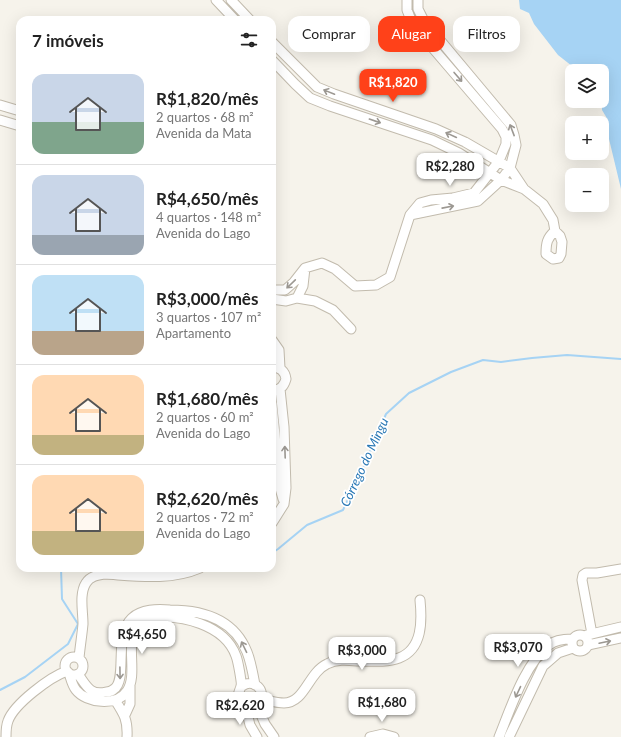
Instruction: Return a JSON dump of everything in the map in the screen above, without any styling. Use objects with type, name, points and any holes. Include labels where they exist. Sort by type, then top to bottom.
[{"type":"street","points":[[216,0],[231,16]]},
{"type":"street","points":[[230,0],[246,16]]},
{"type":"street","points":[[276,290],[285,290],[294,282],[305,268],[322,263],[335,269],[355,286],[376,285],[390,277],[410,215],[420,203],[474,193],[499,161],[506,144],[506,137],[502,129],[413,26],[407,10],[407,0]]},
{"type":"street","points":[[410,215],[478,200],[501,180],[510,168],[516,145],[511,125],[424,21],[418,9],[418,0]]},
{"type":"street","points":[[276,46],[317,87],[436,129],[465,142],[510,168],[524,189]]},
{"type":"street","points":[[276,64],[310,98],[432,140],[459,153],[501,180],[524,189],[543,204],[553,220],[555,231]]},
{"type":"street","points":[[0,105],[16,109]]},
{"type":"street","points":[[0,120],[16,125]]},
{"type":"street","points":[[297,298],[303,286],[305,268]]},
{"type":"street","points":[[276,300],[286,301],[297,298],[315,301],[333,310],[351,329]]},
{"type":"street","points":[[276,346],[279,350],[276,367],[283,371],[286,379],[285,383],[276,390],[284,427],[286,488],[284,504],[276,517]]},
{"type":"street","points":[[276,446],[280,488],[284,504]]},
{"type":"street","points":[[499,737],[518,691],[534,661],[541,652],[553,642],[564,639],[573,644],[580,652],[585,650],[588,645],[582,575],[586,573],[597,573],[621,569]]},
{"type":"street","points":[[79,658],[83,591],[86,583],[90,579],[105,574],[163,577],[189,572]]},
{"type":"street","points":[[255,684],[248,683],[239,689],[238,696],[245,704],[249,705],[258,701],[284,703],[294,701],[302,693],[307,683],[316,672],[326,664],[337,660],[392,660],[405,655],[412,648],[418,637],[422,617],[420,600]]},
{"type":"street","points":[[6,737],[6,716],[22,702],[55,676],[71,673],[81,672],[83,663],[79,658],[73,657],[67,660],[65,665],[71,673],[94,692],[99,694],[114,690],[119,685],[120,681],[122,642],[126,626],[131,619],[136,615],[151,610],[185,610],[207,614],[216,618],[231,628],[241,641],[247,652],[255,684],[260,690],[258,701],[265,724],[274,737]]},
{"type":"street","points":[[125,715],[130,704],[132,672],[131,646],[134,632],[137,626],[149,620],[176,618],[192,620],[209,628],[223,638],[231,647],[236,656],[242,686]]},
{"type":"street","points":[[508,737],[543,666],[558,653],[573,644],[579,635],[588,635],[621,627]]},
{"type":"street","points":[[588,645],[621,638]]},
{"type":"street","points":[[71,673],[72,683],[76,691],[96,702],[115,700],[124,695],[130,685]]},
{"type":"street","points":[[115,700],[125,715],[127,721],[127,737]]},
{"type":"street","points":[[245,704],[250,725],[257,737]]},
{"type":"street","points":[[370,737],[383,734],[394,737]]},
{"type":"water","points":[[519,0],[621,0],[621,189],[609,139],[609,116],[606,116],[602,110],[602,108],[609,108],[609,64],[569,64],[558,55],[534,24],[529,13],[520,9]]},
{"type":"waterway","name":"Córrego do Mingu","points":[[276,550],[307,525],[343,510],[386,414],[409,393],[451,372],[483,360],[501,362],[567,355],[621,359]]},
{"type":"waterway","name":"Córrego do Mingu","points":[[0,690],[25,677],[68,644],[78,624],[62,599],[61,572]]}]
